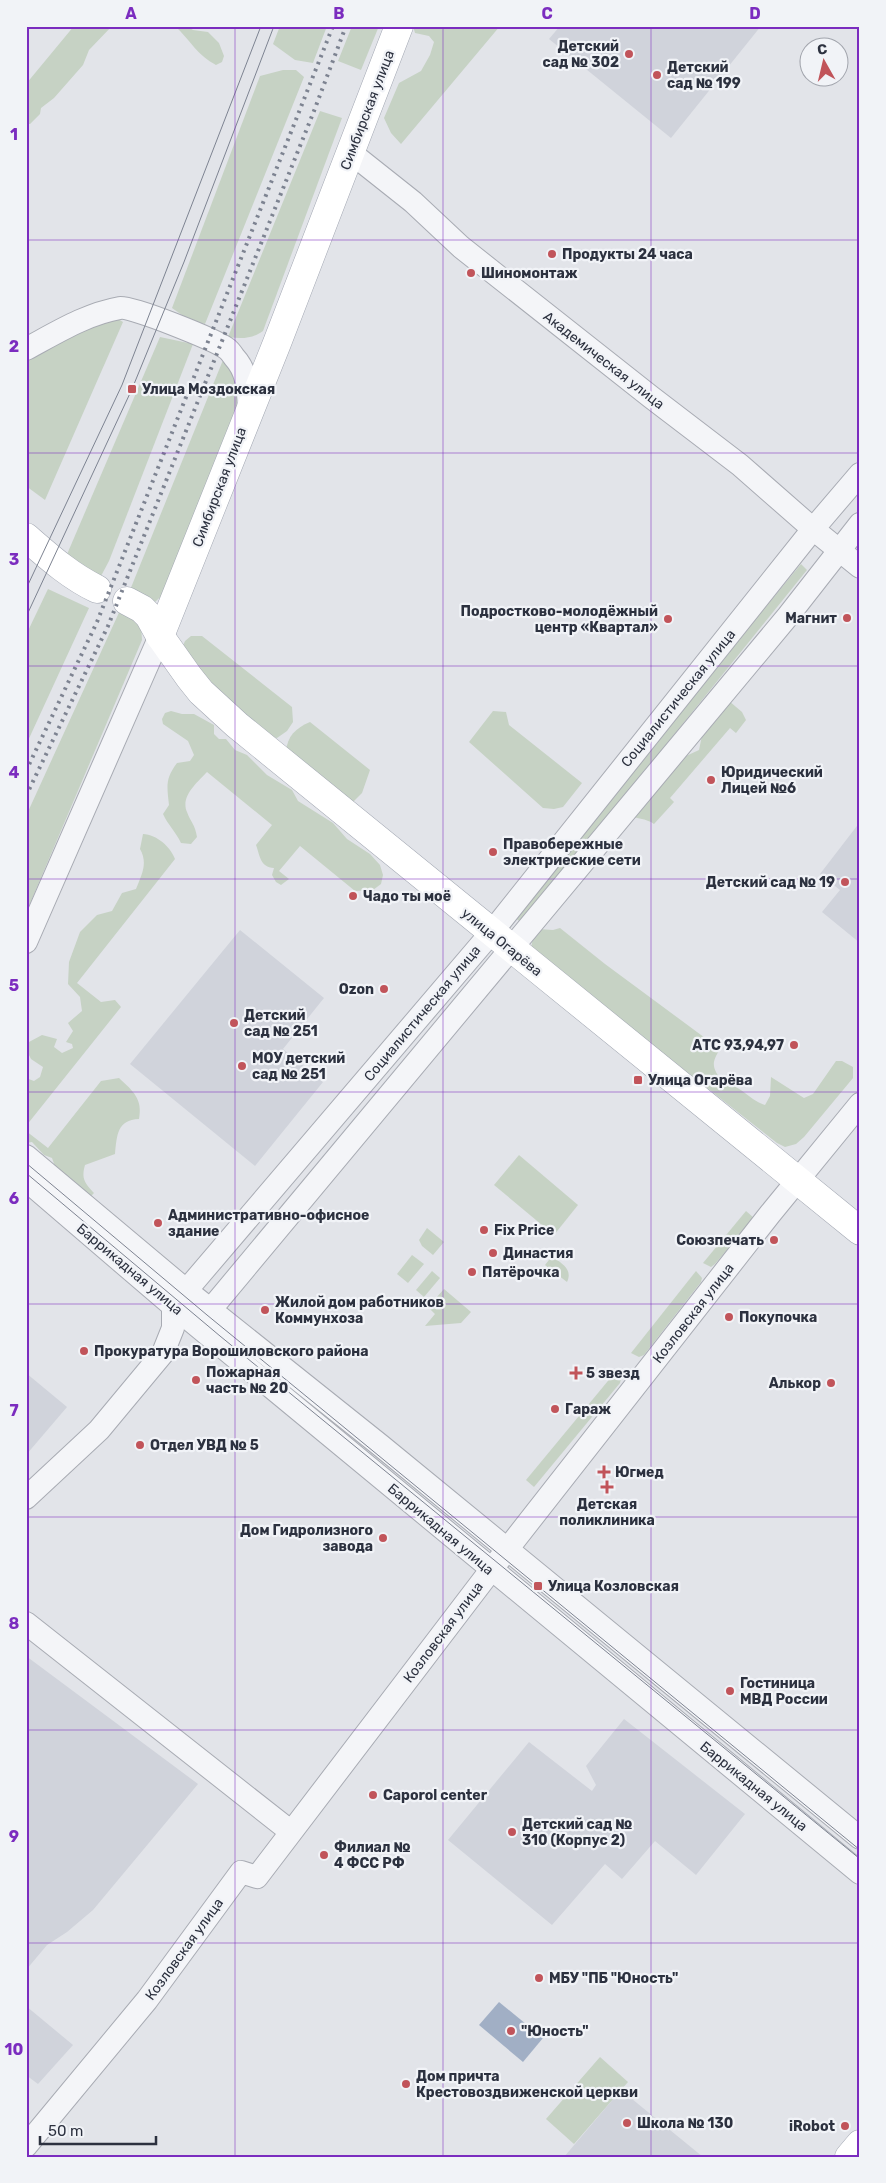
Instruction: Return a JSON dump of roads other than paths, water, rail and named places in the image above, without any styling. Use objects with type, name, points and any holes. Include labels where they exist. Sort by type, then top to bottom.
[{"type":"main road","name":"Симбирская улица","points":[[160,636],[399,26]]},
{"type":"main road","points":[[26,537],[77,580],[97,590]]},
{"type":"main road","name":"улица Огарёва","points":[[127,601],[142,609],[149,616],[160,636],[202,692],[224,713],[501,941],[860,1231]]},
{"type":"main road","points":[[849,2157],[860,2144]]},
{"type":"street","name":"Академическая улица","points":[[350,152],[413,202],[468,253],[650,397],[740,465],[812,529],[860,566]]},
{"type":"street","points":[[26,349],[79,320],[122,307],[156,317],[226,348],[236,358],[246,375],[249,410]]},
{"type":"street","name":"Социалистическая улица","points":[[204,1317],[501,941],[812,529],[860,474]]},
{"type":"street","name":"Социалистическая улица","points":[[180,1299],[501,941],[840,550],[860,524]]},
{"type":"street","name":"Симбирская улица","points":[[26,942],[160,636]]},
{"type":"street","name":"Козловская улица","points":[[26,2146],[147,2000],[241,1872],[256,1877],[290,1830],[491,1570],[797,1181],[860,1104]]},
{"type":"street","name":"Баррикадная улица","points":[[26,1156],[180,1299]]},
{"type":"street","name":"Баррикадная улица","points":[[26,1180],[508,1549],[860,1838]]},
{"type":"street","points":[[26,1498],[99,1430],[163,1353],[173,1328],[180,1299]]},
{"type":"street","name":"Баррикадная улица","points":[[204,1317],[491,1570],[860,1873]]},
{"type":"street","points":[[26,1623],[131,1703],[290,1830]]},
{"type":"water","points":[[499,2002],[543,2038],[523,2062],[479,2025]]},
{"type":"tram line","points":[[26,589],[122,385],[261,26]]},
{"type":"tram line","points":[[26,617],[132,389],[184,262],[274,26]]},
{"type":"tram line","points":[[26,1163],[207,1315],[860,1850]]},
{"type":"tram line","points":[[26,1173],[220,1336],[860,1859]]},
{"type":"railway","points":[[26,771],[97,622],[333,26]]},
{"type":"railway","points":[[26,796],[108,626],[314,111],[346,26]]},
{"type":"place","name":"Детский сад № 302","points":[[629,54]]},
{"type":"place","name":"Детский сад № 199","points":[[657,75]]},
{"type":"place","name":"Продукты 24 часа","points":[[552,254]]},
{"type":"place","name":"Шиномонтаж","points":[[471,273]]},
{"type":"place","name":"Улица Моздокская","points":[[132,389]]},
{"type":"place","name":"Магнит","points":[[847,618]]},
{"type":"place","name":"Подростково-молодёжный центр «Квартал»","points":[[668,619]]},
{"type":"place","name":"Юридический Лицей №6","points":[[711,780]]},
{"type":"place","name":"Правобережные электриеские сети","points":[[493,852]]},
{"type":"place","name":"Детский сад № 19","points":[[845,882]]},
{"type":"place","name":"Чадо ты моё","points":[[353,896]]},
{"type":"place","name":"Ozon","points":[[384,989]]},
{"type":"place","name":"Детский сад № 251","points":[[234,1023]]},
{"type":"place","name":"АТС 93,94,97","points":[[794,1045]]},
{"type":"place","name":"МОУ детский сад № 251","points":[[242,1066]]},
{"type":"place","name":"Улица Огарёва","points":[[638,1080]]},
{"type":"place","name":"Административно-офисное здание","points":[[158,1223]]},
{"type":"place","name":"Fix Price","points":[[484,1230]]},
{"type":"place","name":"Союзпечать","points":[[774,1240]]},
{"type":"place","name":"Династия","points":[[493,1253]]},
{"type":"place","name":"Пятёрочка","points":[[472,1272]]},
{"type":"place","name":"Жилой дом работников Коммунхоза","points":[[265,1310]]},
{"type":"place","name":"Покупочка","points":[[729,1317]]},
{"type":"place","name":"Прокуратура Ворошиловского района","points":[[84,1351]]},
{"type":"place","name":"5 звезд","points":[[576,1373]]},
{"type":"place","name":"Пожарная часть № 20","points":[[196,1380]]},
{"type":"place","name":"Алькор","points":[[831,1383]]},
{"type":"place","name":"Гараж","points":[[555,1409]]},
{"type":"place","name":"Отдел УВД № 5","points":[[140,1445]]},
{"type":"place","name":"Югмед","points":[[604,1472]]},
{"type":"place","name":"Детская поликлиника","points":[[607,1487]]},
{"type":"place","name":"Дом Гидролизного завода","points":[[383,1538]]},
{"type":"place","name":"Улица Козловская","points":[[538,1586]]},
{"type":"place","name":"Гостиница МВД России","points":[[730,1691]]},
{"type":"place","name":"Caporol center","points":[[373,1795]]},
{"type":"place","name":"Детский сад № 310 (Корпус 2)","points":[[512,1832]]},
{"type":"place","name":"Филиал № 4 ФСС РФ","points":[[324,1855]]},
{"type":"place","name":"МБУ \"ПБ \"Юность\"","points":[[539,1978]]},
{"type":"place","name":"\"Юность\"","points":[[511,2031]]},
{"type":"place","name":"Дом причта Крестовоздвиженской церкви","points":[[406,2084]]},
{"type":"place","name":"Школа № 130","points":[[627,2123]]},
{"type":"place","name":"iRobot","points":[[845,2126]]}]
